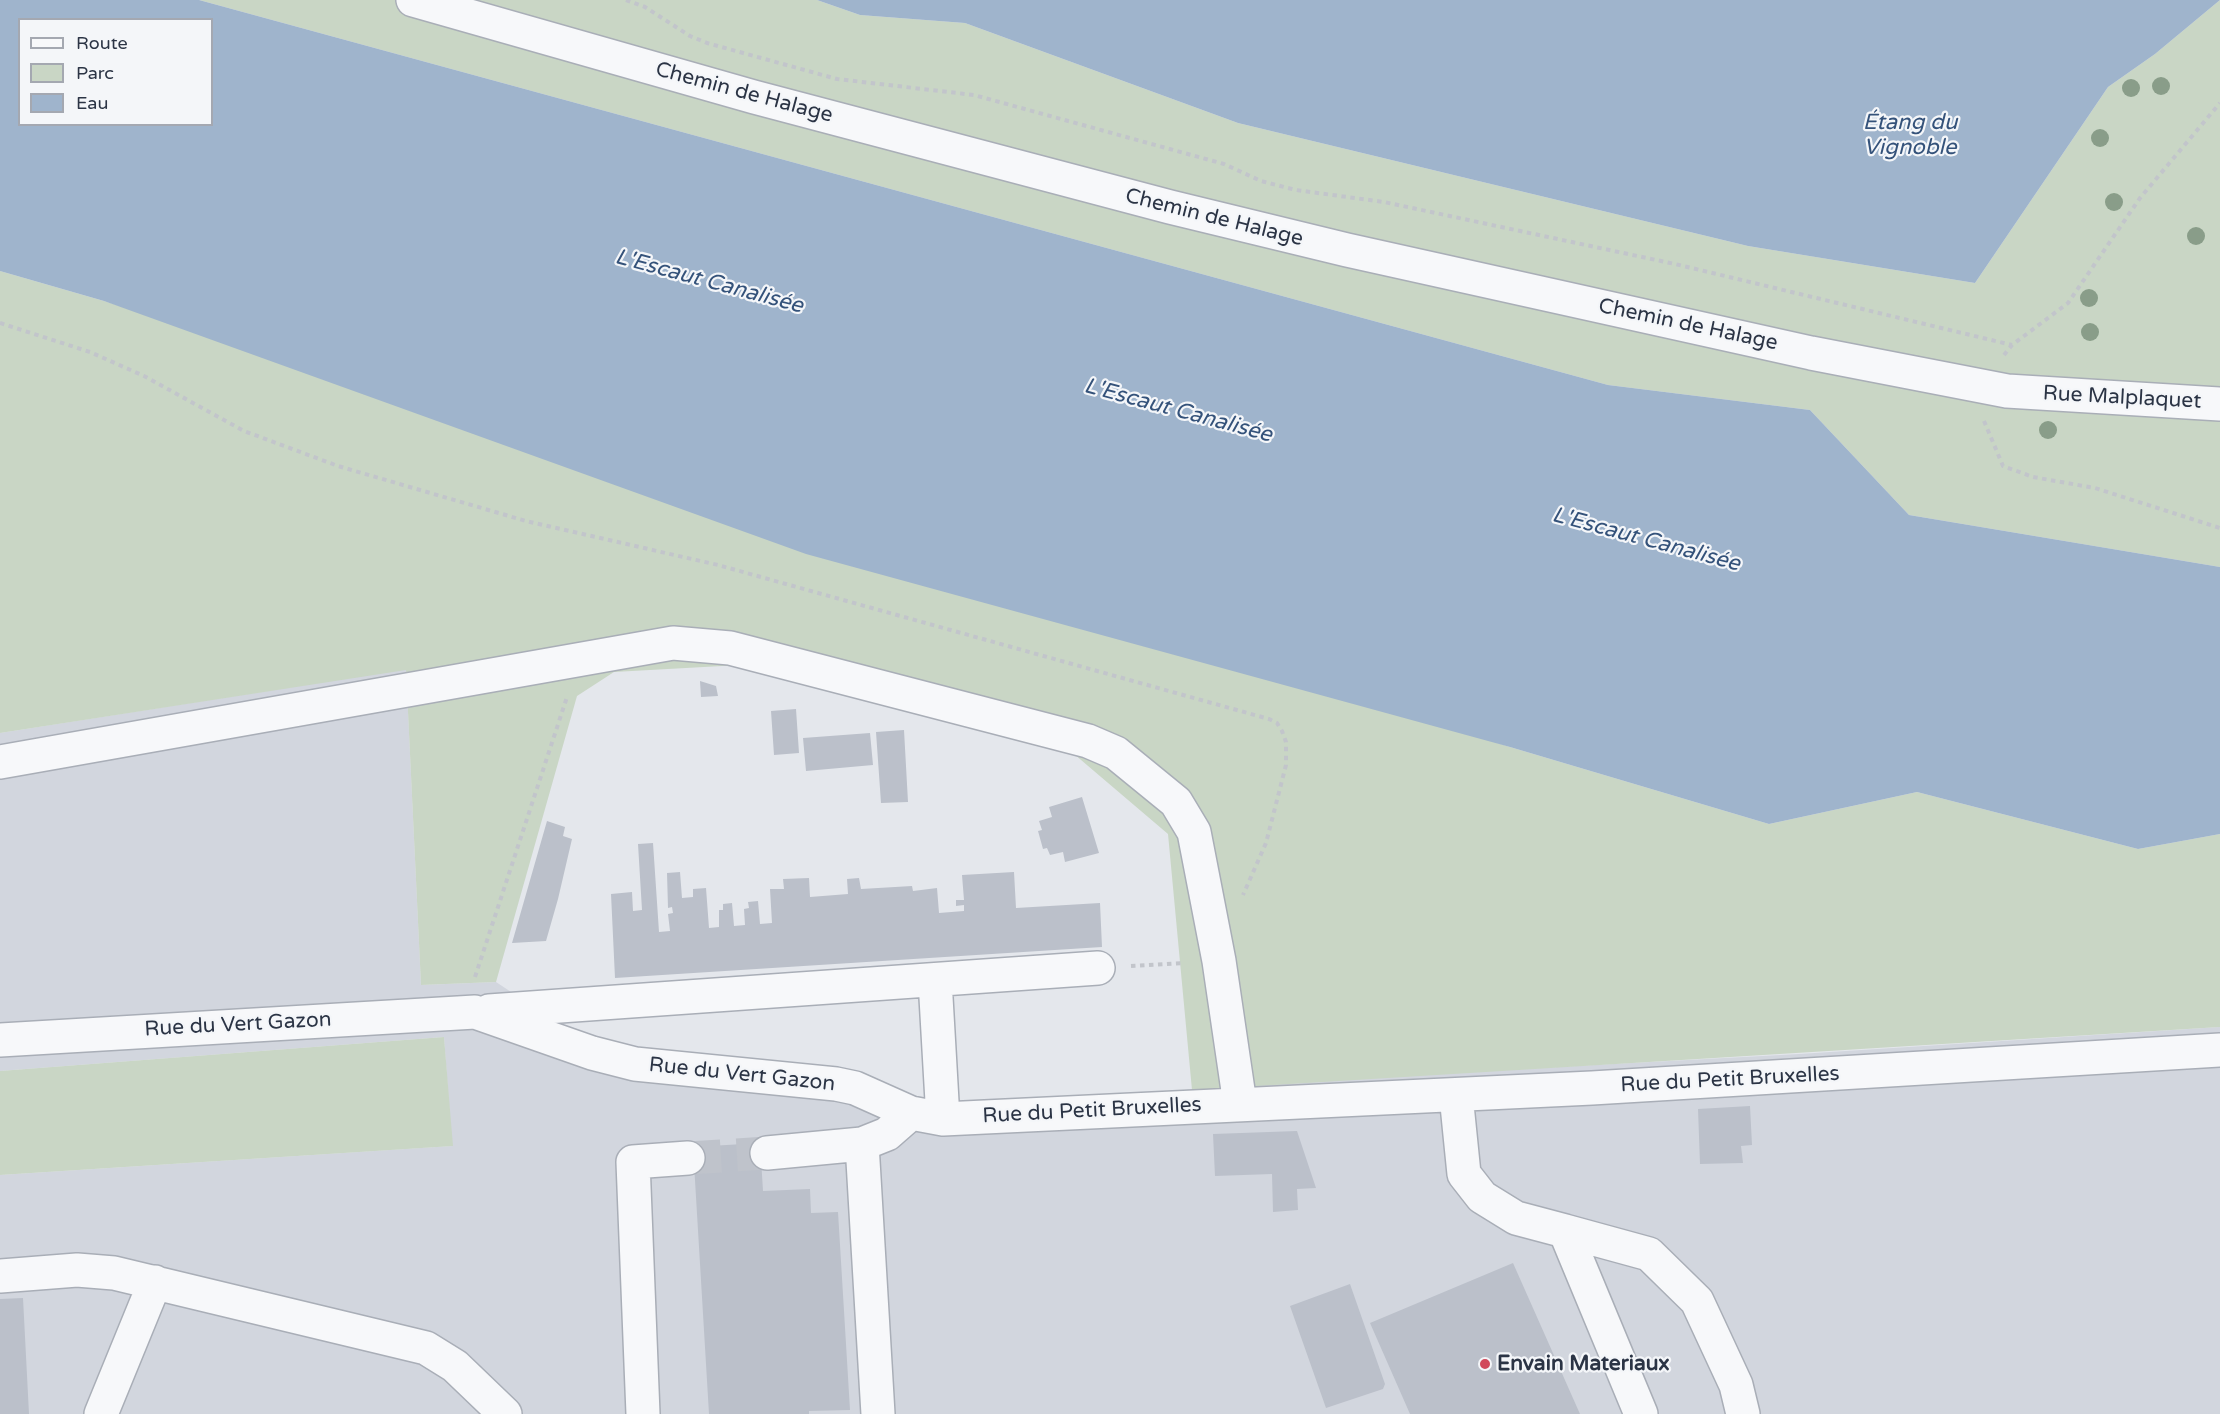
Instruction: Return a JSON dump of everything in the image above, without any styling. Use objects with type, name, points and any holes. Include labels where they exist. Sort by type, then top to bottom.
[{"type":"street","name":"Chemin de Halage","points":[[413,0],[754,97],[1180,210],[1329,246],[1811,352],[2025,393]]},
{"type":"street","name":"Rue Malplaquet","points":[[2025,393],[2220,404]]},
{"type":"street","points":[[0,762],[672,643],[730,648],[1102,746],[1128,762],[1176,802],[1186,816],[1198,851],[1219,961],[1240,1104]]},
{"type":"street","name":"Rue du Vert Gazon","points":[[0,1040],[464,1012],[1098,968]]},
{"type":"street","points":[[935,980],[944,1119]]},
{"type":"street","name":"Rue du Vert Gazon","points":[[464,1012],[592,1053],[635,1064],[836,1084],[855,1089],[911,1113],[944,1119]]},
{"type":"street","name":"Rue du Petit Bruxelles","points":[[944,1119],[1456,1095],[2220,1050]]},
{"type":"street","points":[[1456,1095],[1464,1174],[1482,1197],[1516,1218],[1649,1254],[1697,1301],[1737,1385],[1743,1414]]},
{"type":"street","points":[[767,1153],[846,1148],[862,1144],[887,1134],[911,1113]]},
{"type":"street","points":[[862,1144],[878,1414]]},
{"type":"street","points":[[643,1414],[633,1162],[688,1158]]},
{"type":"street","points":[[1565,1231],[1641,1414]]},
{"type":"street","points":[[0,1276],[95,1270],[155,1282],[426,1348],[456,1366],[505,1414]]},
{"type":"street","points":[[101,1414],[155,1282]]},
{"type":"path","points":[[626,0],[645,7],[690,36],[707,43],[837,79],[974,95],[1224,164],[1261,181],[1287,188],[1384,202],[1675,264],[2012,345]]},
{"type":"path","points":[[2220,103],[2140,198],[2068,303],[2012,345],[1996,368],[1987,387],[1984,422],[2003,466],[2033,477],[2095,488],[2220,528]]},
{"type":"path","points":[[0,323],[90,352],[144,376],[244,431],[338,466],[526,521],[718,565],[1269,719],[1277,723],[1282,731],[1287,753],[1286,765],[1266,843],[1238,903]]},
{"type":"path","points":[[464,1012],[573,682],[597,655]]},
{"type":"path","points":[[1098,968],[1219,961]]},
{"type":"shaded area","points":[[406,669],[421,985],[496,982],[570,1031],[697,1061],[973,1105],[1353,1078],[1799,1054],[2220,1027],[2220,1414],[0,1414],[0,1175],[452,1146],[444,1037],[0,1071],[0,733]]},
{"type":"green space","points":[[199,0],[817,0],[860,15],[965,23],[1238,123],[1748,246],[1975,283],[2108,87],[2155,54],[2220,0],[2220,567],[1909,515],[1810,410],[1608,385]]},
{"type":"green space","points":[[0,271],[104,301],[1510,747],[1769,824],[1917,792],[2138,849],[2220,834],[2220,1027],[1192,1090],[1168,834],[1074,754],[740,665],[614,672],[577,696],[496,982],[421,985],[406,670],[0,733]]},
{"type":"green space","points":[[444,1037],[453,1146],[0,1175],[0,1071]]},
{"type":"water","name":"L'Escaut Canalisée","points":[[0,0],[199,0],[1608,385],[1810,410],[1909,515],[2220,567],[2220,834],[2138,849],[1917,792],[1769,824],[1510,747],[806,554],[104,301],[0,271]]},
{"type":"water","name":"Étang du Vignoble","points":[[817,0],[2220,0],[2155,54],[2108,87],[1975,283],[1748,246],[1238,123],[965,23],[860,15]]},
{"type":"building","points":[[700,681],[716,686],[718,696],[701,697]]},
{"type":"building","points":[[796,709],[799,753],[774,755],[771,711]]},
{"type":"building","points":[[904,730],[908,802],[881,803],[876,732]]},
{"type":"building","points":[[870,733],[873,765],[806,771],[803,738]]},
{"type":"building","points":[[1082,797],[1099,853],[1065,862],[1063,852],[1050,855],[1047,848],[1043,849],[1038,831],[1042,830],[1039,821],[1052,817],[1049,807]]},
{"type":"building","points":[[547,821],[565,827],[563,836],[572,839],[546,941],[512,943]]},
{"type":"building","points":[[653,843],[659,932],[670,931],[668,914],[673,913],[672,907],[668,908],[667,873],[680,872],[682,898],[693,897],[693,889],[706,888],[709,928],[719,927],[719,910],[723,910],[723,904],[732,903],[734,926],[745,925],[744,909],[749,908],[748,902],[758,901],[760,924],[772,923],[770,889],[784,889],[783,879],[809,878],[810,897],[848,894],[847,879],[859,878],[861,889],[912,886],[913,891],[937,888],[939,913],[964,911],[964,905],[956,906],[956,900],[964,900],[962,875],[1014,872],[1016,908],[1100,903],[1102,947],[615,978],[611,894],[632,892],[633,911],[642,910],[638,844]]},
{"type":"building","points":[[1750,1106],[1752,1145],[1741,1146],[1743,1163],[1700,1164],[1698,1109]]},
{"type":"building","points":[[1297,1131],[1316,1188],[1297,1189],[1298,1210],[1273,1212],[1272,1174],[1215,1176],[1213,1134]]},
{"type":"building","points":[[760,1143],[763,1191],[810,1189],[811,1213],[838,1212],[850,1410],[809,1411],[809,1414],[709,1414],[693,1147]]},
{"type":"building","name":"Envain Materiaux","points":[[1513,1263],[1580,1414],[1410,1414],[1370,1323]]},
{"type":"building","points":[[1350,1284],[1385,1384],[1383,1389],[1326,1408],[1290,1306]]},
{"type":"building","points":[[23,1298],[29,1414],[0,1414],[0,1299]]},
{"type":"tunnel","points":[[688,1158],[767,1153]]},
{"type":"place","name":"Envain Materiaux","points":[[1485,1364]]}]
